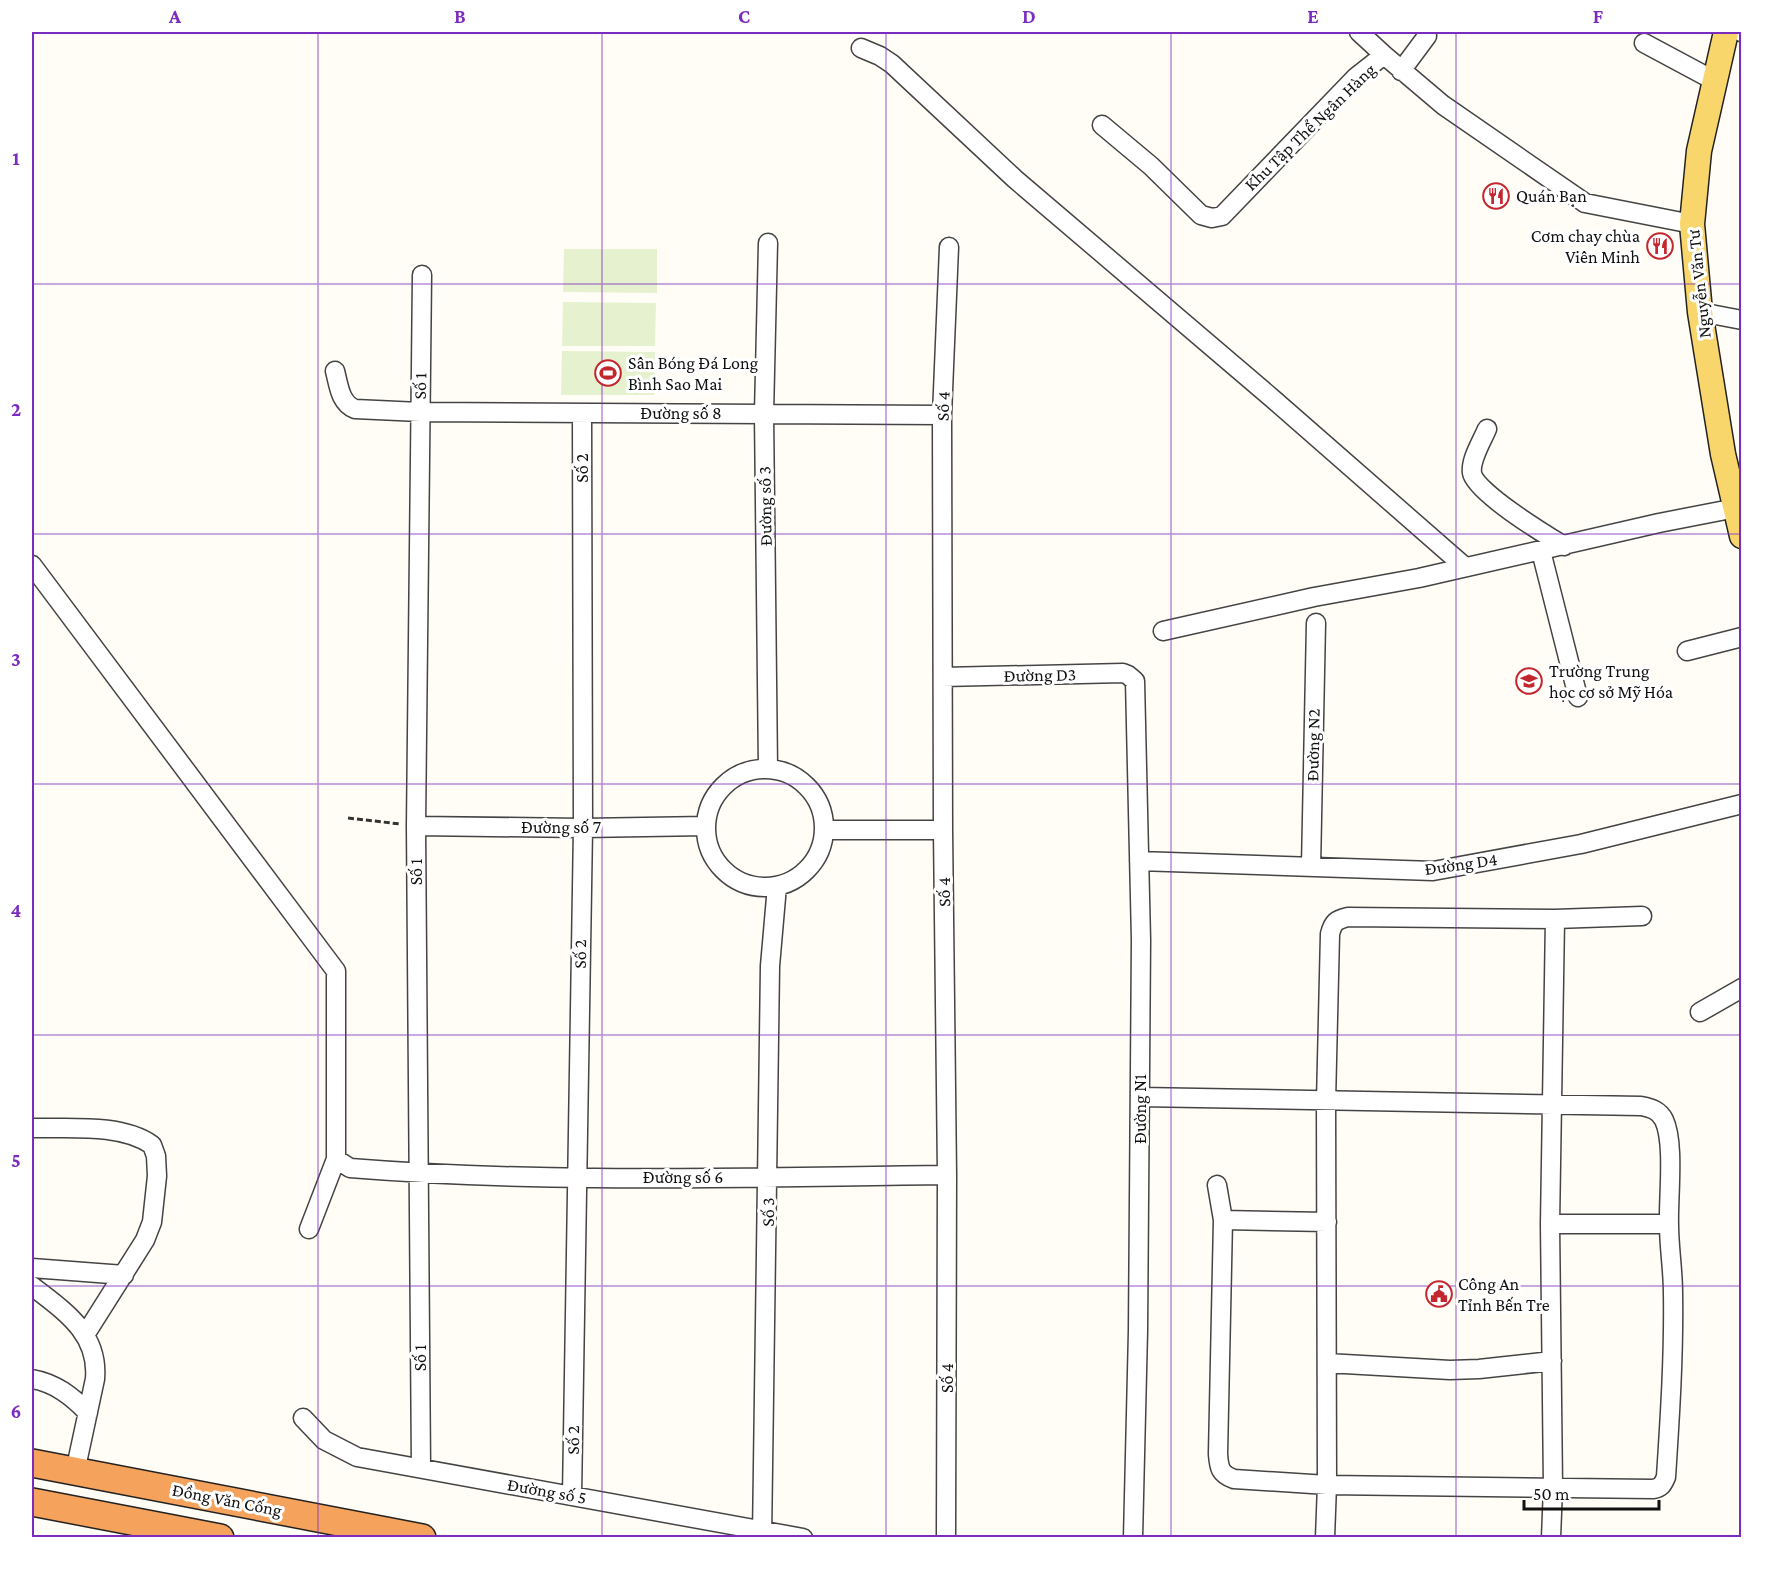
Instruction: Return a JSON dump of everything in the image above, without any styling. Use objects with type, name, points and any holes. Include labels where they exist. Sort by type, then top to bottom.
[{"type":"highway","name":"Đồng Văn Cống","points":[[32,1463],[422,1538]]},
{"type":"highway","points":[[32,1502],[220,1538]]},
{"type":"main road","name":"Nguyễn Văn Tư","points":[[1726,32],[1699,151],[1692,224],[1700,312],[1723,454],[1742,536]]},
{"type":"street","points":[[1359,32],[1384,55]]},
{"type":"street","points":[[1401,71],[1427,36]]},
{"type":"street","points":[[1644,43],[1715,81]]},
{"type":"street","points":[[861,48],[892,64],[1015,178],[1465,567]]},
{"type":"street","name":"Khu Tập Thể Ngân Hàng","points":[[1102,125],[1151,166],[1201,215],[1212,218],[1222,216],[1356,77],[1384,55],[1443,105],[1585,203],[1692,224]]},
{"type":"street","name":"Đường số 3","points":[[768,243],[764,414],[768,769]]},
{"type":"street","name":"Số 4","points":[[946,1538],[947,1175],[942,415],[949,247]]},
{"type":"street","name":"Số 1","points":[[421,1468],[416,826],[422,275]]},
{"type":"street","points":[[1700,312],[1742,320]]},
{"type":"street","name":"Đường số 8","points":[[335,371],[346,405],[355,409],[420,412],[942,415]]},
{"type":"street","name":"Số 2","points":[[572,1496],[583,828],[582,413]]},
{"type":"street","points":[[1487,429],[1473,463],[1473,478],[1504,506],[1564,546]]},
{"type":"street","points":[[1163,631],[1314,597],[1419,578],[1659,523],[1736,508]]},
{"type":"street","points":[[1541,551],[1578,697]]},
{"type":"street","points":[[32,565],[336,971],[336,1160],[309,1229]]},
{"type":"street","name":"Đường N2","points":[[1311,867],[1316,623]]},
{"type":"street","points":[[1687,651],[1742,637]]},
{"type":"street","name":"Đường D3","points":[[943,677],[1123,673],[1135,681]]},
{"type":"street","name":"Đường N1","points":[[1133,1538],[1140,1097],[1139,861],[1135,681]]},
{"type":"street","points":[[768,769],[790,775],[809,788],[818,801],[823,815],[824,830],[818,855],[801,875],[777,886],[756,887],[736,880],[720,866],[709,848],[706,826],[710,808],[719,791],[733,779],[750,771],[768,769]]},
{"type":"street","name":"Đường D4","points":[[1139,861],[1433,871],[1581,844],[1742,804]]},
{"type":"street","name":"Đường số 7","points":[[416,826],[583,828],[706,826]]},
{"type":"street","points":[[824,830],[943,830]]},
{"type":"street","name":"Số 3","points":[[762,1534],[770,966],[777,886]]},
{"type":"street","points":[[1325,1538],[1327,1485],[1326,1102],[1330,934],[1333,924],[1337,920],[1348,917],[1555,919],[1642,916]]},
{"type":"street","points":[[1551,1538],[1553,1487],[1550,1224],[1555,919]]},
{"type":"street","points":[[1700,1012],[1742,988]]},
{"type":"street","points":[[1140,1097],[1641,1106],[1659,1112],[1667,1128],[1670,1169],[1668,1224],[1673,1293],[1670,1419],[1666,1477],[1662,1485],[1653,1489],[1327,1485],[1234,1479],[1226,1476],[1221,1472],[1218,1454],[1223,1220],[1217,1185]]},
{"type":"street","points":[[32,1128],[106,1130],[129,1133],[152,1145],[156,1156],[152,1222],[145,1240],[85,1335]]},
{"type":"street","name":"Đường số 6","points":[[336,1160],[350,1168],[419,1174],[577,1178],[947,1175]]},
{"type":"street","points":[[1223,1220],[1327,1222]]},
{"type":"street","points":[[1550,1224],[1668,1224]]},
{"type":"street","points":[[32,1268],[124,1275]]},
{"type":"street","points":[[32,1286],[72,1317],[94,1352],[96,1365],[75,1472]]},
{"type":"street","points":[[1327,1363],[1450,1370],[1552,1361]]},
{"type":"street","points":[[32,1379],[41,1380],[73,1397],[88,1413]]},
{"type":"street","name":"Đường số 5","points":[[303,1418],[324,1440],[357,1457],[572,1496],[762,1534],[803,1538]]},
{"type":"path","points":[[348,818],[416,826]]},
{"type":"green space","points":[[564,249],[657,249],[657,293],[563,292]]},
{"type":"green space","points":[[563,302],[656,303],[655,346],[562,346]]},
{"type":"green space","name":"Sân Bóng Đá Long Bình Sao Mai","points":[[562,351],[655,352],[654,395],[561,395]]},
{"type":"place","name":"Quán Bạn","points":[[1496,196]]},
{"type":"place","name":"Cơm chay chùa Viên Minh","points":[[1660,246]]},
{"type":"place","name":"Sân Bóng Đá Long Bình Sao Mai","points":[[608,373]]},
{"type":"place","name":"Trường Trung học cơ sở Mỹ Hóa","points":[[1529,681]]},
{"type":"place","name":"Công An Tỉnh Bến Tre","points":[[1439,1294]]}]
